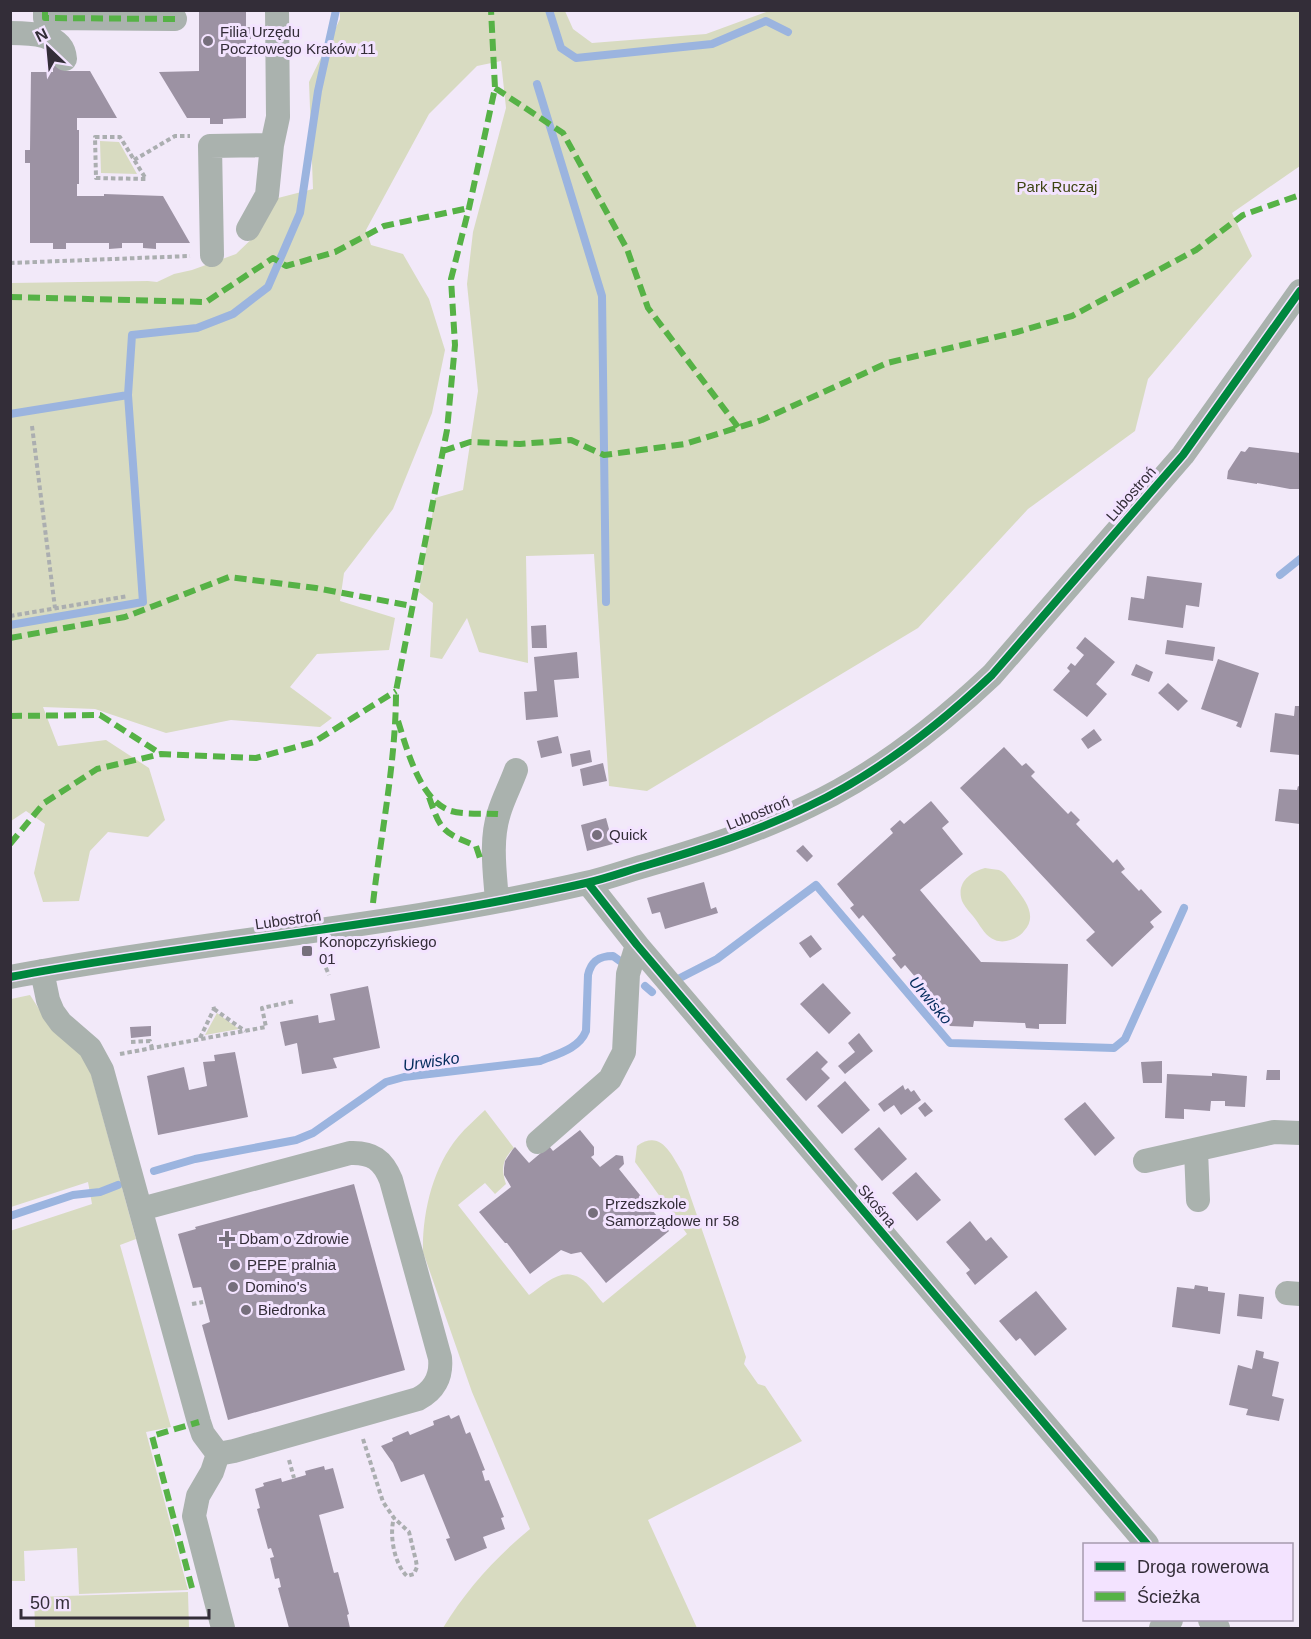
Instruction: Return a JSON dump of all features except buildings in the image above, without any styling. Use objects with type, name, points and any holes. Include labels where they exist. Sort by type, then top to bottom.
[{"type":"street","points":[[45,10],[45,18],[175,19]]},
{"type":"street","points":[[248,229],[267,195],[272,145],[278,117],[277,10]]},
{"type":"street","points":[[10,33],[38,34],[50,38],[62,50],[65,59]]},
{"type":"street","points":[[212,255],[210,146],[272,145]]},
{"type":"street","name":"Lubostroń","points":[[10,977],[42,971],[371,930],[588,883],[718,844],[782,819],[828,796],[880,766],[945,718],[992,675],[1183,455],[1300,291]]},
{"type":"street","points":[[497,901],[495,834],[498,814],[516,770]]},
{"type":"street","name":"Skośna","points":[[588,883],[637,945],[1145,1543]]},
{"type":"street","points":[[538,1142],[610,1079],[624,1052],[628,974],[637,945]]},
{"type":"street","points":[[42,971],[53,1012],[61,1023],[83,1040],[99,1062],[201,1428],[209,1444],[230,1457]]},
{"type":"street","points":[[1145,1161],[1274,1132],[1300,1133]]},
{"type":"street","points":[[1196,1150],[1198,1200]]},
{"type":"street","points":[[141,1209],[350,1153],[365,1153],[380,1160],[394,1188],[440,1358],[441,1370],[436,1383],[423,1396],[334,1432],[230,1457],[212,1472],[198,1496],[194,1516],[223,1629]]},
{"type":"path","points":[[134,159],[175,136],[197,136]]},
{"type":"path","points":[[96,137],[120,137],[134,159],[146,179],[96,178],[96,137]]},
{"type":"path","points":[[10,263],[212,255]]},
{"type":"path","points":[[32,426],[55,608]]},
{"type":"path","points":[[10,616],[128,596]]},
{"type":"path","points":[[316,946],[329,975]]},
{"type":"path","points":[[110,1056],[266,1027],[262,1008],[295,1001]]},
{"type":"path","points":[[200,1039],[213,1007],[245,1031]]},
{"type":"path","points":[[131,1042],[150,1041],[152,1048]]},
{"type":"path","points":[[362,1436],[381,1496],[394,1518],[407,1528],[411,1536],[417,1567],[411,1575],[407,1576],[402,1571],[396,1555],[392,1524],[394,1518]]},
{"type":"path","points":[[289,1458],[294,1478]]},
{"type":"green space","name":"Park Ruczaj","points":[[340,11],[565,11],[573,29],[592,43],[706,34],[769,11],[1300,11],[1300,166],[1232,213],[1252,256],[1148,379],[1135,431],[1028,509],[918,628],[647,791],[609,786],[594,554],[526,556],[528,663],[479,652],[467,618],[442,659],[430,657],[433,603],[419,592],[435,498],[463,490],[478,391],[467,284],[473,232],[506,108],[501,61],[477,66],[429,114],[366,230],[371,245],[403,254],[429,299],[445,350],[432,413],[393,509],[344,573],[340,601],[395,618],[389,650],[317,654],[290,687],[332,718],[320,727],[231,720],[166,733],[95,709],[43,707],[58,746],[106,740],[149,768],[165,820],[148,837],[108,832],[90,851],[79,901],[43,902],[34,873],[45,824],[26,811],[11,821],[11,283],[157,282],[174,274],[236,254],[260,231],[278,198],[313,189],[309,82],[340,19]]},
{"type":"green space","points":[[100,141],[119,142],[137,174],[101,173]]},
{"type":"green space","points":[[985,868],[1004,873],[1023,897],[1028,908],[1030,920],[1028,925],[1021,934],[1011,940],[999,941],[989,937],[962,901],[961,889],[966,879],[974,872]]},
{"type":"green space","points":[[30,995],[39,1009],[88,1063],[136,1239],[120,1245],[171,1427],[146,1432],[188,1590],[79,1594],[77,1548],[24,1551],[25,1581],[11,1581],[10,1231],[92,1204],[88,1182],[11,1207],[11,999]]},
{"type":"green space","points":[[217,1013],[239,1029],[205,1035]]},
{"type":"green space","points":[[485,1110],[514,1148],[507,1156],[504,1165],[503,1174],[506,1184],[495,1194],[485,1183],[458,1205],[529,1295],[553,1278],[566,1274],[580,1278],[603,1303],[687,1234],[635,1162],[637,1146],[645,1141],[659,1142],[669,1151],[682,1172],[746,1357],[744,1364],[758,1384],[765,1386],[802,1441],[648,1520],[697,1628],[443,1628],[482,1575],[530,1529],[472,1392],[423,1252],[427,1206],[442,1162],[458,1137]]},
{"type":"green space","points":[[188,1592],[189,1628],[35,1628],[34,1597]]},
{"type":"waterway","points":[[10,625],[143,602],[128,395],[132,335],[197,328],[233,314],[268,287],[300,213],[318,91],[336,10]]},
{"type":"waterway","points":[[549,10],[561,48],[576,58],[712,44],[766,21],[788,32]]},
{"type":"waterway","points":[[537,84],[602,296],[606,602]]},
{"type":"waterway","points":[[10,414],[128,395]]},
{"type":"waterway","name":"Urwisko","points":[[1280,575],[1300,559]]},
{"type":"waterway","name":"Urwisko","points":[[678,979],[717,959],[816,885],[950,1043],[1114,1048],[1125,1039],[1184,908]]},
{"type":"waterway","name":"Urwisko","points":[[154,1171],[195,1159],[296,1140],[313,1133],[386,1082],[404,1077],[540,1061],[560,1053],[573,1047],[586,1031],[588,975],[591,966],[596,960],[604,957],[613,956],[620,961]]},
{"type":"waterway","name":"Urwisko","points":[[645,986],[652,992]]},
{"type":"waterway","name":"Urwisko","points":[[10,1216],[73,1195],[100,1192],[118,1185]]},
{"type":"marked path","points":[[45,10],[45,18],[175,19]]},
{"type":"marked path","points":[[373,903],[391,771],[396,691],[447,430],[455,345],[451,279],[495,88],[491,10]]},
{"type":"marked path","points":[[495,88],[563,133],[627,249],[648,308],[738,427]]},
{"type":"marked path","points":[[443,451],[470,442],[520,444],[571,440],[604,455],[685,444],[762,420],[887,363],[1017,332],[1072,316],[1196,250],[1243,215],[1297,196],[1300,192]]},
{"type":"marked path","points":[[10,297],[206,302],[273,258],[286,266],[335,252],[384,226],[469,208]]},
{"type":"marked path","points":[[10,638],[125,617],[229,577],[316,588],[412,606]]},
{"type":"marked path","points":[[10,844],[44,803],[97,769],[161,754],[256,758],[314,742],[396,691]]},
{"type":"marked path","points":[[10,716],[100,715],[161,754]]},
{"type":"marked path","points":[[398,721],[416,773],[431,797],[451,811],[498,814]]},
{"type":"marked path","points":[[429,797],[440,824],[450,834],[476,846],[480,858]]},
{"type":"marked path","points":[[192,1588],[152,1436],[199,1422]]},
{"type":"cycle path","points":[[10,977],[154,953],[371,923],[586,883],[731,838],[790,815],[834,793],[882,764],[928,731],[992,675],[1183,455],[1300,291]]},
{"type":"cycle path","points":[[588,883],[637,945],[1146,1543]]},
{"type":"place","name":"Filia Urzędu Pocztowego Kraków 11","points":[[208,41]]},
{"type":"place","name":"Quick","points":[[597,835]]},
{"type":"place","name":"Konopczyńskiego 01","points":[[307,951]]},
{"type":"place","name":"Przedszkole Samorządowe nr 58","points":[[593,1213]]},
{"type":"place","name":"Dbam o Zdrowie","points":[[227,1239]]},
{"type":"place","name":"PEPE pralnia","points":[[235,1265]]},
{"type":"place","name":"Domino's","points":[[233,1287]]},
{"type":"place","name":"Biedronka","points":[[246,1310]]}]
